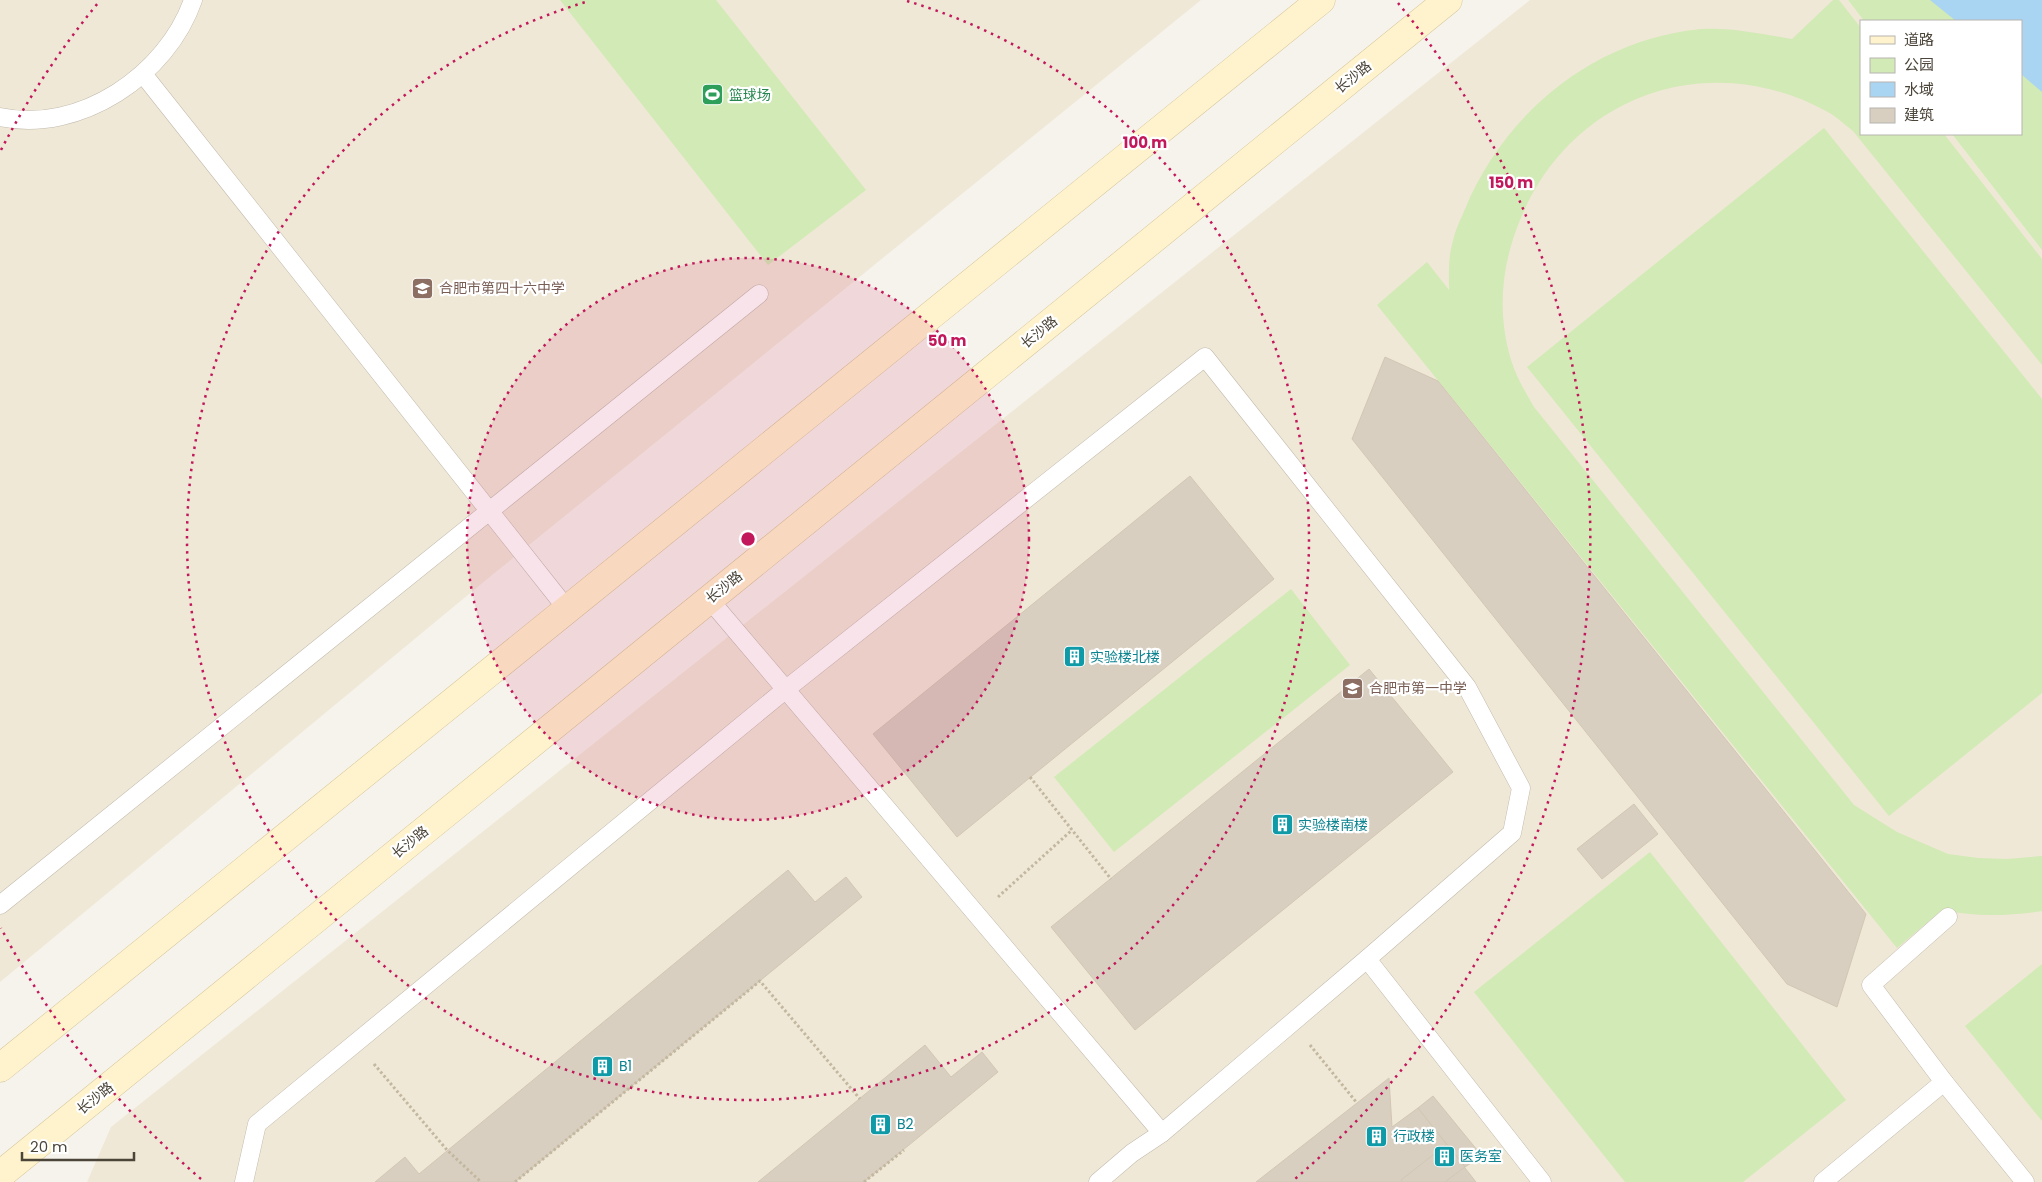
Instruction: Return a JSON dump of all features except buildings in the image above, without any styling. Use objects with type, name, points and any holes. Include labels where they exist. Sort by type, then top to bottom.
[{"type":"street","points":[[0,1068],[1321,0]]},
{"type":"street","name":"长沙路","points":[[0,1175],[1448,0]]},
{"type":"lane","points":[[0,117],[38,119],[71,114],[123,90],[143,74],[165,52],[181,28],[193,0]]},
{"type":"lane","points":[[143,74],[567,609]]},
{"type":"lane","points":[[0,905],[759,294]]},
{"type":"lane","points":[[244,1182],[257,1124],[786,690],[1205,357],[1467,687],[1521,788],[1512,833],[1293,1023],[1162,1133],[1132,1153],[1098,1182]]},
{"type":"lane","points":[[709,599],[1162,1133]]},
{"type":"lane","points":[[1948,917],[1871,985],[1944,1082],[2026,1182]]},
{"type":"lane","points":[[1367,959],[1542,1182]]},
{"type":"lane","points":[[1822,1182],[1944,1082]]},
{"type":"path","points":[[1030,777],[1111,878]]},
{"type":"path","points":[[977,916],[1072,830]]},
{"type":"path","points":[[515,1182],[760,981],[860,1099]]},
{"type":"path","points":[[1293,1023],[1357,1103]]},
{"type":"path","points":[[356,1043],[447,1150],[481,1182]]},
{"type":"path","points":[[864,1182],[904,1150]]},
{"type":"shaded area","name":"合肥市第四十六中学","points":[[0,0],[1201,0],[492,575],[0,982]]},
{"type":"shaded area","name":"合肥市第一中学","points":[[1530,0],[1848,0],[1863,20],[1860,20],[1860,135],[1953,135],[2042,250],[2042,1182],[87,1182],[111,1127]]},
{"type":"green space","name":"篮球场","points":[[560,0],[716,0],[866,190],[768,265]]},
{"type":"green space","points":[[1833,0],[1839,0],[1860,27],[1860,135],[1945,135],[2042,259],[2042,365],[1853,131],[1826,111],[1781,92],[1735,83],[1690,84],[1648,95],[1608,114],[1573,141],[1543,177],[1520,220],[1505,272],[1503,290],[1504,325],[1513,366],[1521,385],[1534,407],[1854,805],[1897,832],[1948,854],[2007,859],[2042,856],[2042,911],[1992,915],[1942,910],[1897,948],[1377,305],[1427,262],[1449,290],[1451,247],[1465,209],[1482,174],[1504,141],[1529,112],[1558,86],[1590,65],[1625,48],[1662,36],[1701,29],[1735,30],[1792,39]]},
{"type":"green space","points":[[1848,0],[2042,0],[2042,250],[1953,135],[2022,135],[2022,20],[1863,20]]},
{"type":"green space","points":[[1824,128],[2042,399],[2042,693],[1889,816],[1527,367]]},
{"type":"green space","points":[[1291,589],[1350,665],[1114,852],[1054,777]]},
{"type":"green space","points":[[1650,852],[1846,1100],[1743,1182],[1625,1182],[1474,992]]},
{"type":"green space","points":[[2042,964],[2042,1121],[1965,1026]]},
{"type":"water","points":[[1930,0],[2042,0],[2042,92],[2022,75],[2022,20],[1955,20]]},
{"type":"place","name":"篮球场","points":[[713,95]]},
{"type":"place","name":"合肥市第四十六中学","points":[[423,288]]},
{"type":"place","name":"实验楼北楼","points":[[1074,657]]},
{"type":"place","name":"合肥市第一中学","points":[[1353,688]]},
{"type":"place","name":"实验楼南楼","points":[[1282,825]]},
{"type":"place","name":"B1","points":[[603,1066]]},
{"type":"place","name":"B2","points":[[881,1124]]},
{"type":"place","name":"行政楼","points":[[1377,1136]]},
{"type":"place","name":"医务室","points":[[1444,1156]]}]
